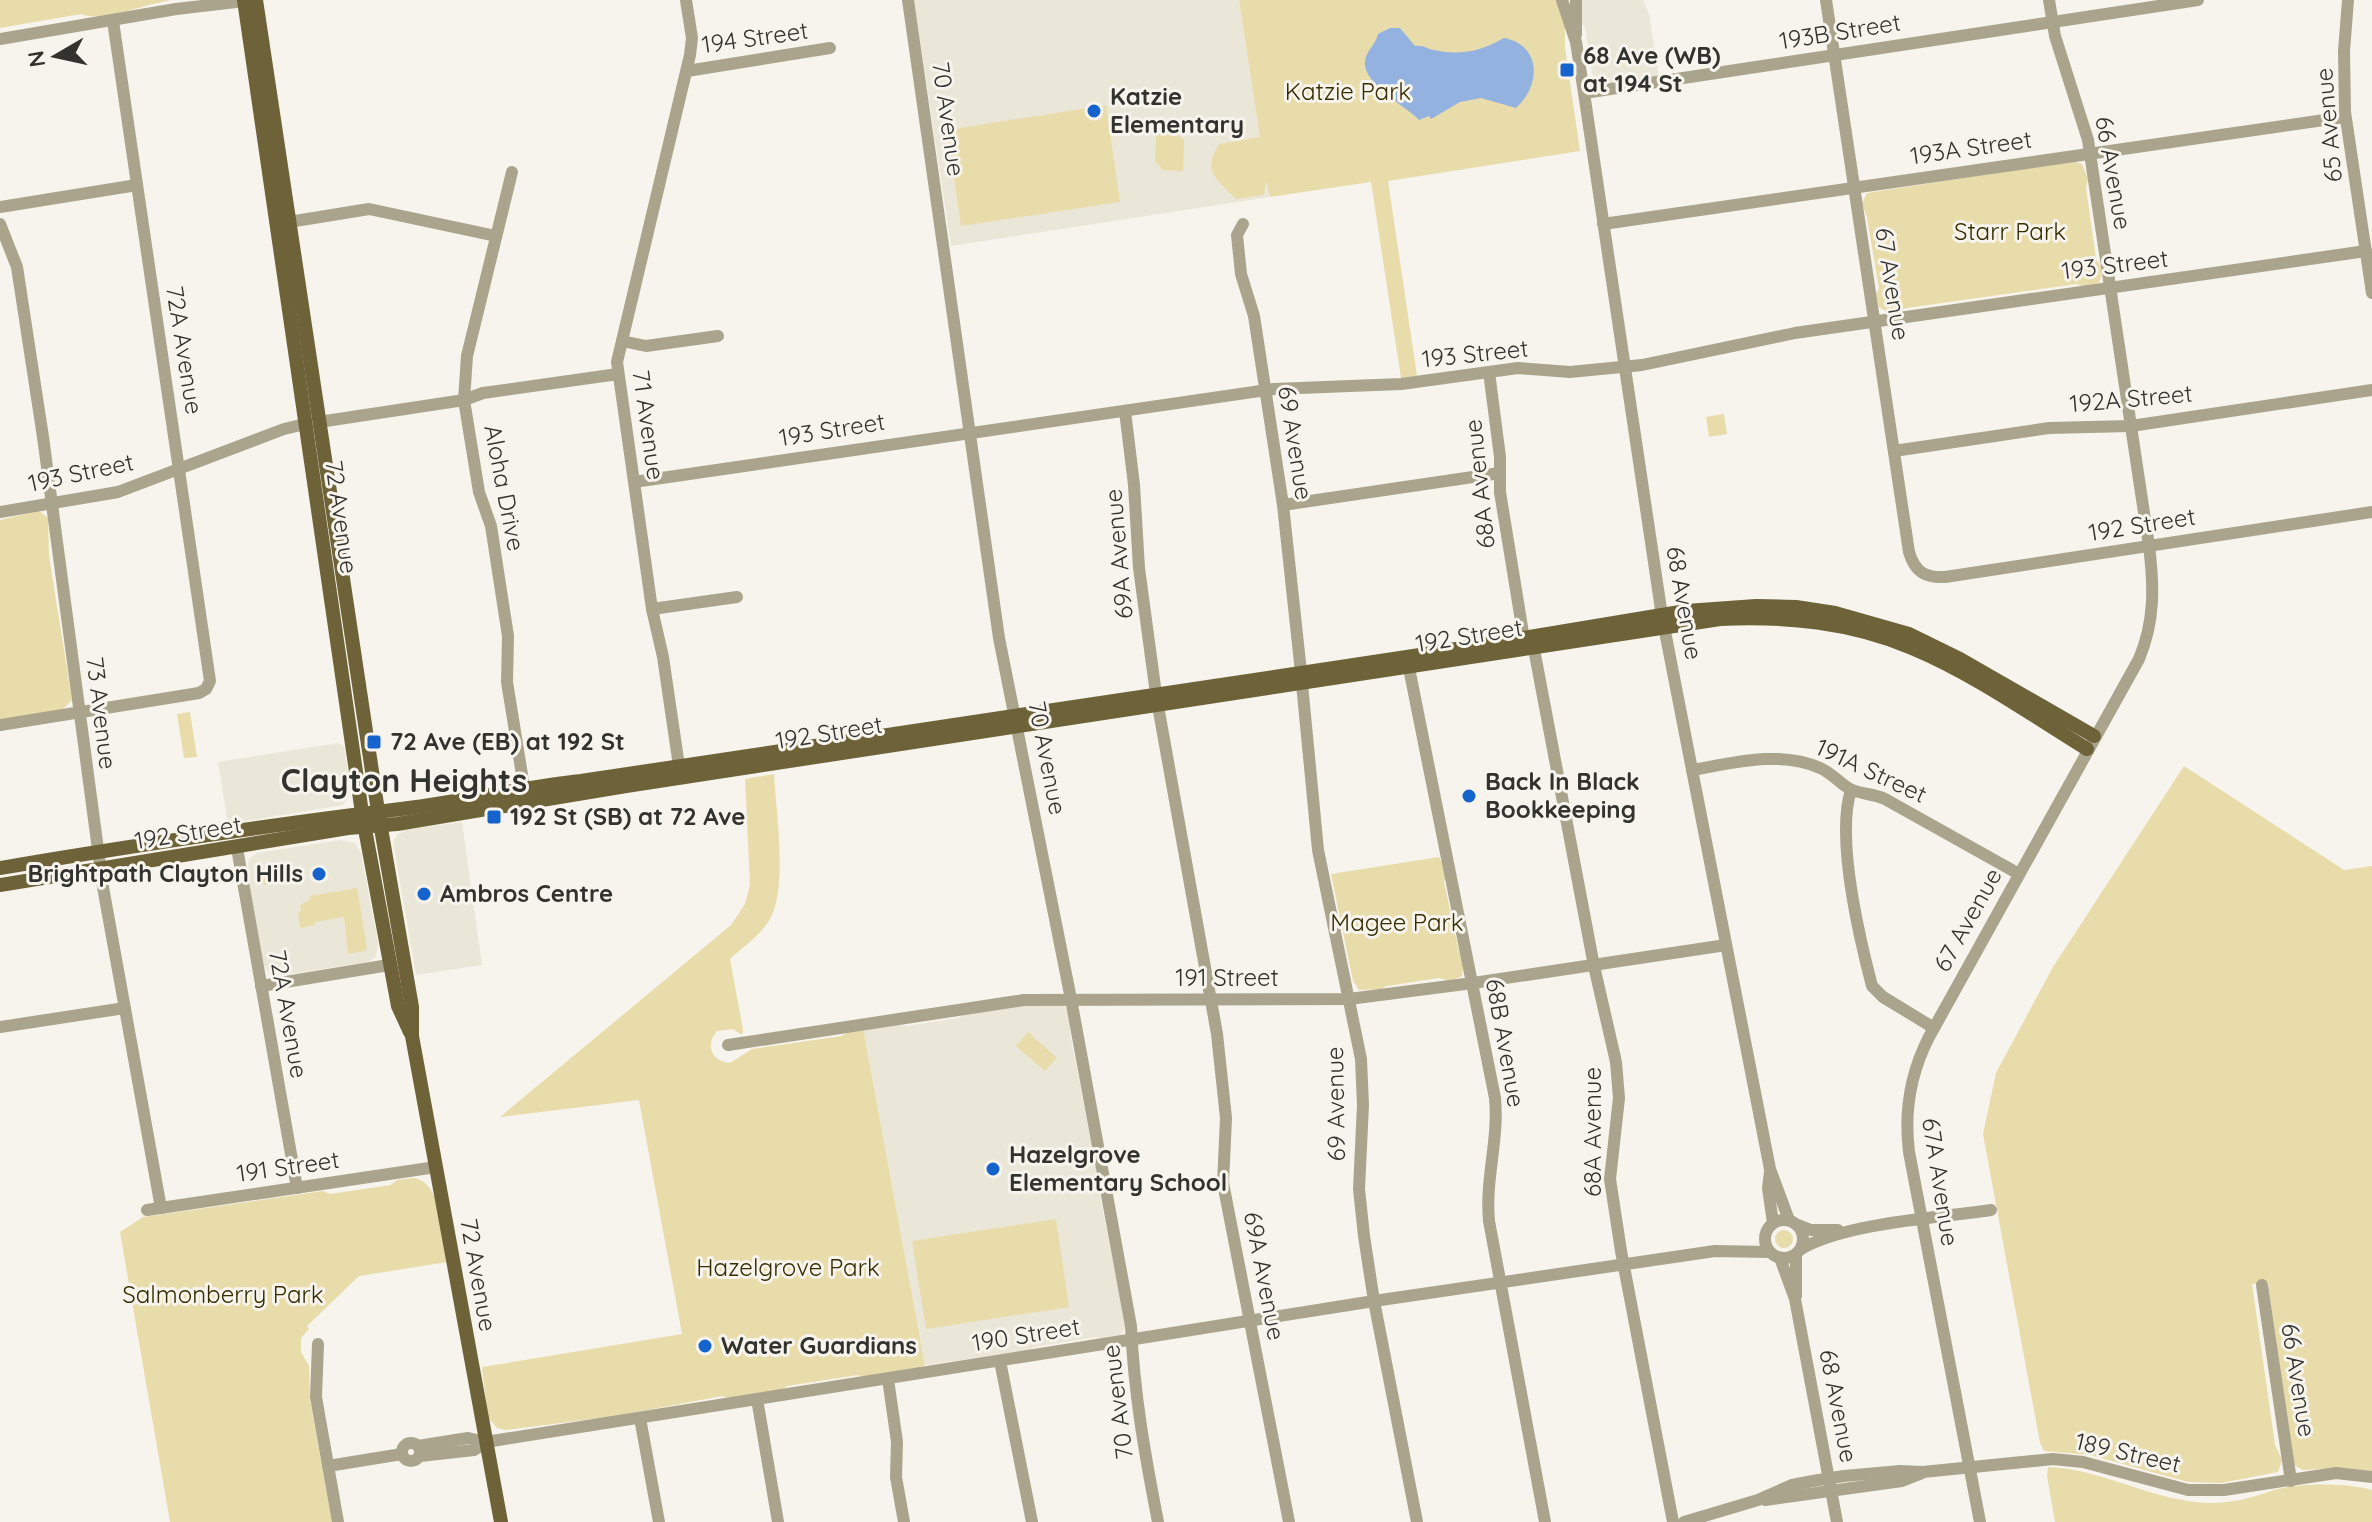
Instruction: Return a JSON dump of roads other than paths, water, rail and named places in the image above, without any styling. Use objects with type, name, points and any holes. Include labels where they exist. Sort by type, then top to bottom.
[{"type":"main road","points":[[244,0],[287,300],[298,324],[312,423]]},
{"type":"main road","name":"72 Avenue","points":[[254,0],[289,222],[363,820],[398,1006],[412,1036]]},
{"type":"main road","name":"72 Avenue","points":[[312,423],[340,561],[412,1007],[412,1036],[501,1522]]},
{"type":"main road","name":"192 Street","points":[[1157,700],[1180,702],[1301,678],[1409,668],[1664,622],[1785,618],[1869,633],[1912,648],[2091,743]]},
{"type":"main road","name":"192 Street","points":[[0,868],[98,852],[380,818],[1400,663],[1420,655],[1529,644]]},
{"type":"main road","name":"192 Street","points":[[380,818],[524,787],[1018,721]]},
{"type":"main road","name":"192 Street","points":[[0,885],[237,848],[363,820]]},
{"type":"street","points":[[0,39],[176,9],[254,0]]},
{"type":"street","name":"71 Avenue","points":[[679,766],[663,657],[652,609],[617,362],[687,71],[692,38],[686,0]]},
{"type":"street","name":"70 Avenue","points":[[908,0],[999,638],[1018,721],[1131,1326],[1138,1411],[1158,1522]]},
{"type":"street","name":"68 Avenue","points":[[1562,0],[1576,42]]},
{"type":"street","name":"68 Avenue","points":[[1576,0],[1576,42],[1664,622],[1770,1169],[1793,1223]]},
{"type":"street","name":"67 Avenue","points":[[1826,0],[1909,552],[1919,573]]},
{"type":"street","name":"66 Avenue","points":[[2049,0],[2052,22],[2090,154],[2149,546]]},
{"type":"street","name":"193B Street","points":[[1584,93],[2198,0]]},
{"type":"street","name":"65 Avenue","points":[[2348,0],[2345,117],[2372,293]]},
{"type":"street","name":"72A Avenue","points":[[79,712],[199,693],[209,686],[113,21]]},
{"type":"street","name":"194 Street","points":[[687,71],[830,48]]},
{"type":"street","name":"193A Street","points":[[1603,224],[2345,117]]},
{"type":"street","name":"Aloha Drive","points":[[512,172],[467,356],[464,400],[479,492],[491,526],[506,620],[509,644],[507,682],[524,787]]},
{"type":"street","points":[[0,207],[137,185]]},
{"type":"street","points":[[289,222],[369,209],[496,236]]},
{"type":"street","name":"73 Avenue","points":[[0,224],[17,267],[52,503],[100,870],[161,1208]]},
{"type":"street","name":"69 Avenue","points":[[1243,224],[1237,235],[1241,274],[1254,316],[1283,505],[1316,838],[1362,1070],[1359,1189],[1374,1301],[1417,1522]]},
{"type":"street","name":"193 Street","points":[[634,482],[1264,391],[1401,384],[1518,368],[1580,372],[1666,362],[1795,333],[2366,251]]},
{"type":"street","points":[[622,341],[646,346],[718,336]]},
{"type":"street","name":"68A Avenue","points":[[1489,372],[1503,510],[1616,1062],[1619,1098],[1610,1179],[1623,1264],[1673,1522]]},
{"type":"street","name":"193 Street","points":[[0,512],[118,492],[284,429],[464,400],[483,393],[618,374]]},
{"type":"street","name":"192A Street","points":[[1894,451],[2049,428],[2131,426],[2372,390]]},
{"type":"street","name":"69A Avenue","points":[[1125,411],[1134,485],[1138,558],[1157,700],[1212,1000],[1226,1118],[1223,1183],[1289,1522]]},
{"type":"street","points":[[1283,505],[1500,473]]},
{"type":"street","name":"192 Street","points":[[1919,573],[1931,578],[1945,577],[2372,512]]},
{"type":"street","name":"67 Avenue","points":[[1934,1028],[2139,659],[2148,634],[2153,605],[2149,546]]},
{"type":"street","points":[[652,609],[737,597]]},
{"type":"street","name":"68B Avenue","points":[[1409,668],[1497,1116],[1487,1194],[1499,1284],[1545,1522]]},
{"type":"street","points":[[0,725],[79,712]]},
{"type":"street","name":"191A Street","points":[[1692,770],[1761,759],[1817,766],[1836,776],[1851,790],[1866,791],[1885,799],[2019,874]]},
{"type":"street","points":[[1851,790],[1846,810],[1846,850],[1872,986],[1883,997],[1934,1028]]},
{"type":"street","name":"72A Avenue","points":[[237,848],[297,1188]]},
{"type":"street","name":"191 Street","points":[[728,1045],[1002,1002],[1071,999],[1349,999],[1726,945]]},
{"type":"street","points":[[261,986],[389,965]]},
{"type":"street","points":[[0,1027],[125,1008]]},
{"type":"street","name":"67A Avenue","points":[[1934,1028],[1916,1067],[1908,1104],[1909,1152],[1980,1522]]},
{"type":"street","name":"191 Street","points":[[147,1210],[436,1167]]},
{"type":"street","name":"68 Avenue","points":[[1769,1228],[1770,1169]]},
{"type":"street","points":[[1854,1230],[1814,1242],[1798,1252],[1774,1255],[1765,1243],[1769,1228],[1793,1223],[1811,1230],[1854,1230],[1991,1210]]},
{"type":"street","points":[[1793,1223],[1804,1238],[1798,1252]]},
{"type":"street","name":"190 Street","points":[[1715,1251],[1769,1228]]},
{"type":"street","name":"190 Street","points":[[328,1466],[402,1454],[408,1443],[419,1451],[474,1450],[486,1442],[1623,1264],[1715,1251],[1774,1255]]},
{"type":"street","name":"68 Avenue","points":[[1798,1252],[1795,1299],[1837,1522]]},
{"type":"street","name":"68 Avenue","points":[[1774,1255],[1795,1299]]},
{"type":"street","name":"66 Avenue","points":[[2262,1285],[2291,1481]]},
{"type":"street","points":[[318,1344],[316,1397],[338,1522]]},
{"type":"street","points":[[1000,1361],[1032,1522]]},
{"type":"street","points":[[888,1379],[897,1442],[896,1477],[904,1522]]},
{"type":"street","points":[[757,1399],[778,1522]]},
{"type":"street","points":[[640,1418],[659,1522]]},
{"type":"street","name":"189 Street","points":[[1684,1522],[1758,1500],[1792,1485],[1902,1481],[1923,1472],[2062,1459],[2106,1467],[2168,1487],[2209,1491],[2344,1473],[2372,1477]]},
{"type":"street","name":"189 Street","points":[[2322,1477],[2372,1485]]},
{"type":"water","points":[[1390,28],[1400,28],[1415,46],[1444,52],[1470,51],[1504,38],[1516,42],[1531,57],[1534,67],[1530,89],[1516,108],[1481,98],[1460,102],[1431,119],[1429,116],[1419,120],[1378,86],[1366,70],[1366,58],[1378,34]]},
{"type":"place","name":"68 Ave (WB) at 194 St","points":[[1567,70]]},
{"type":"place","name":"Katzie Elementary","points":[[1094,111]]},
{"type":"place","name":"72 Ave (EB) at 192 St","points":[[374,742]]},
{"type":"place","name":"Back In Black Bookkeeping","points":[[1469,796]]},
{"type":"place","name":"192 St (SB) at 72 Ave","points":[[494,817]]},
{"type":"place","name":"Brightpath Clayton Hills","points":[[319,874]]},
{"type":"place","name":"Ambros Centre","points":[[424,894]]},
{"type":"place","name":"Hazelgrove Elementary School","points":[[993,1169]]},
{"type":"place","name":"Water Guardians","points":[[705,1346]]},
{"type":"district","name":"Clayton Heights","points":[[404,781]]},
{"type":"park label","name":"Katzie Park","points":[[1348,92]]},
{"type":"park label","name":"Starr Park","points":[[2010,232]]},
{"type":"park label","name":"Magee Park","points":[[1397,923]]},
{"type":"park label","name":"Hazelgrove Park","points":[[788,1268]]},
{"type":"park label","name":"Salmonberry Park","points":[[223,1295]]}]
